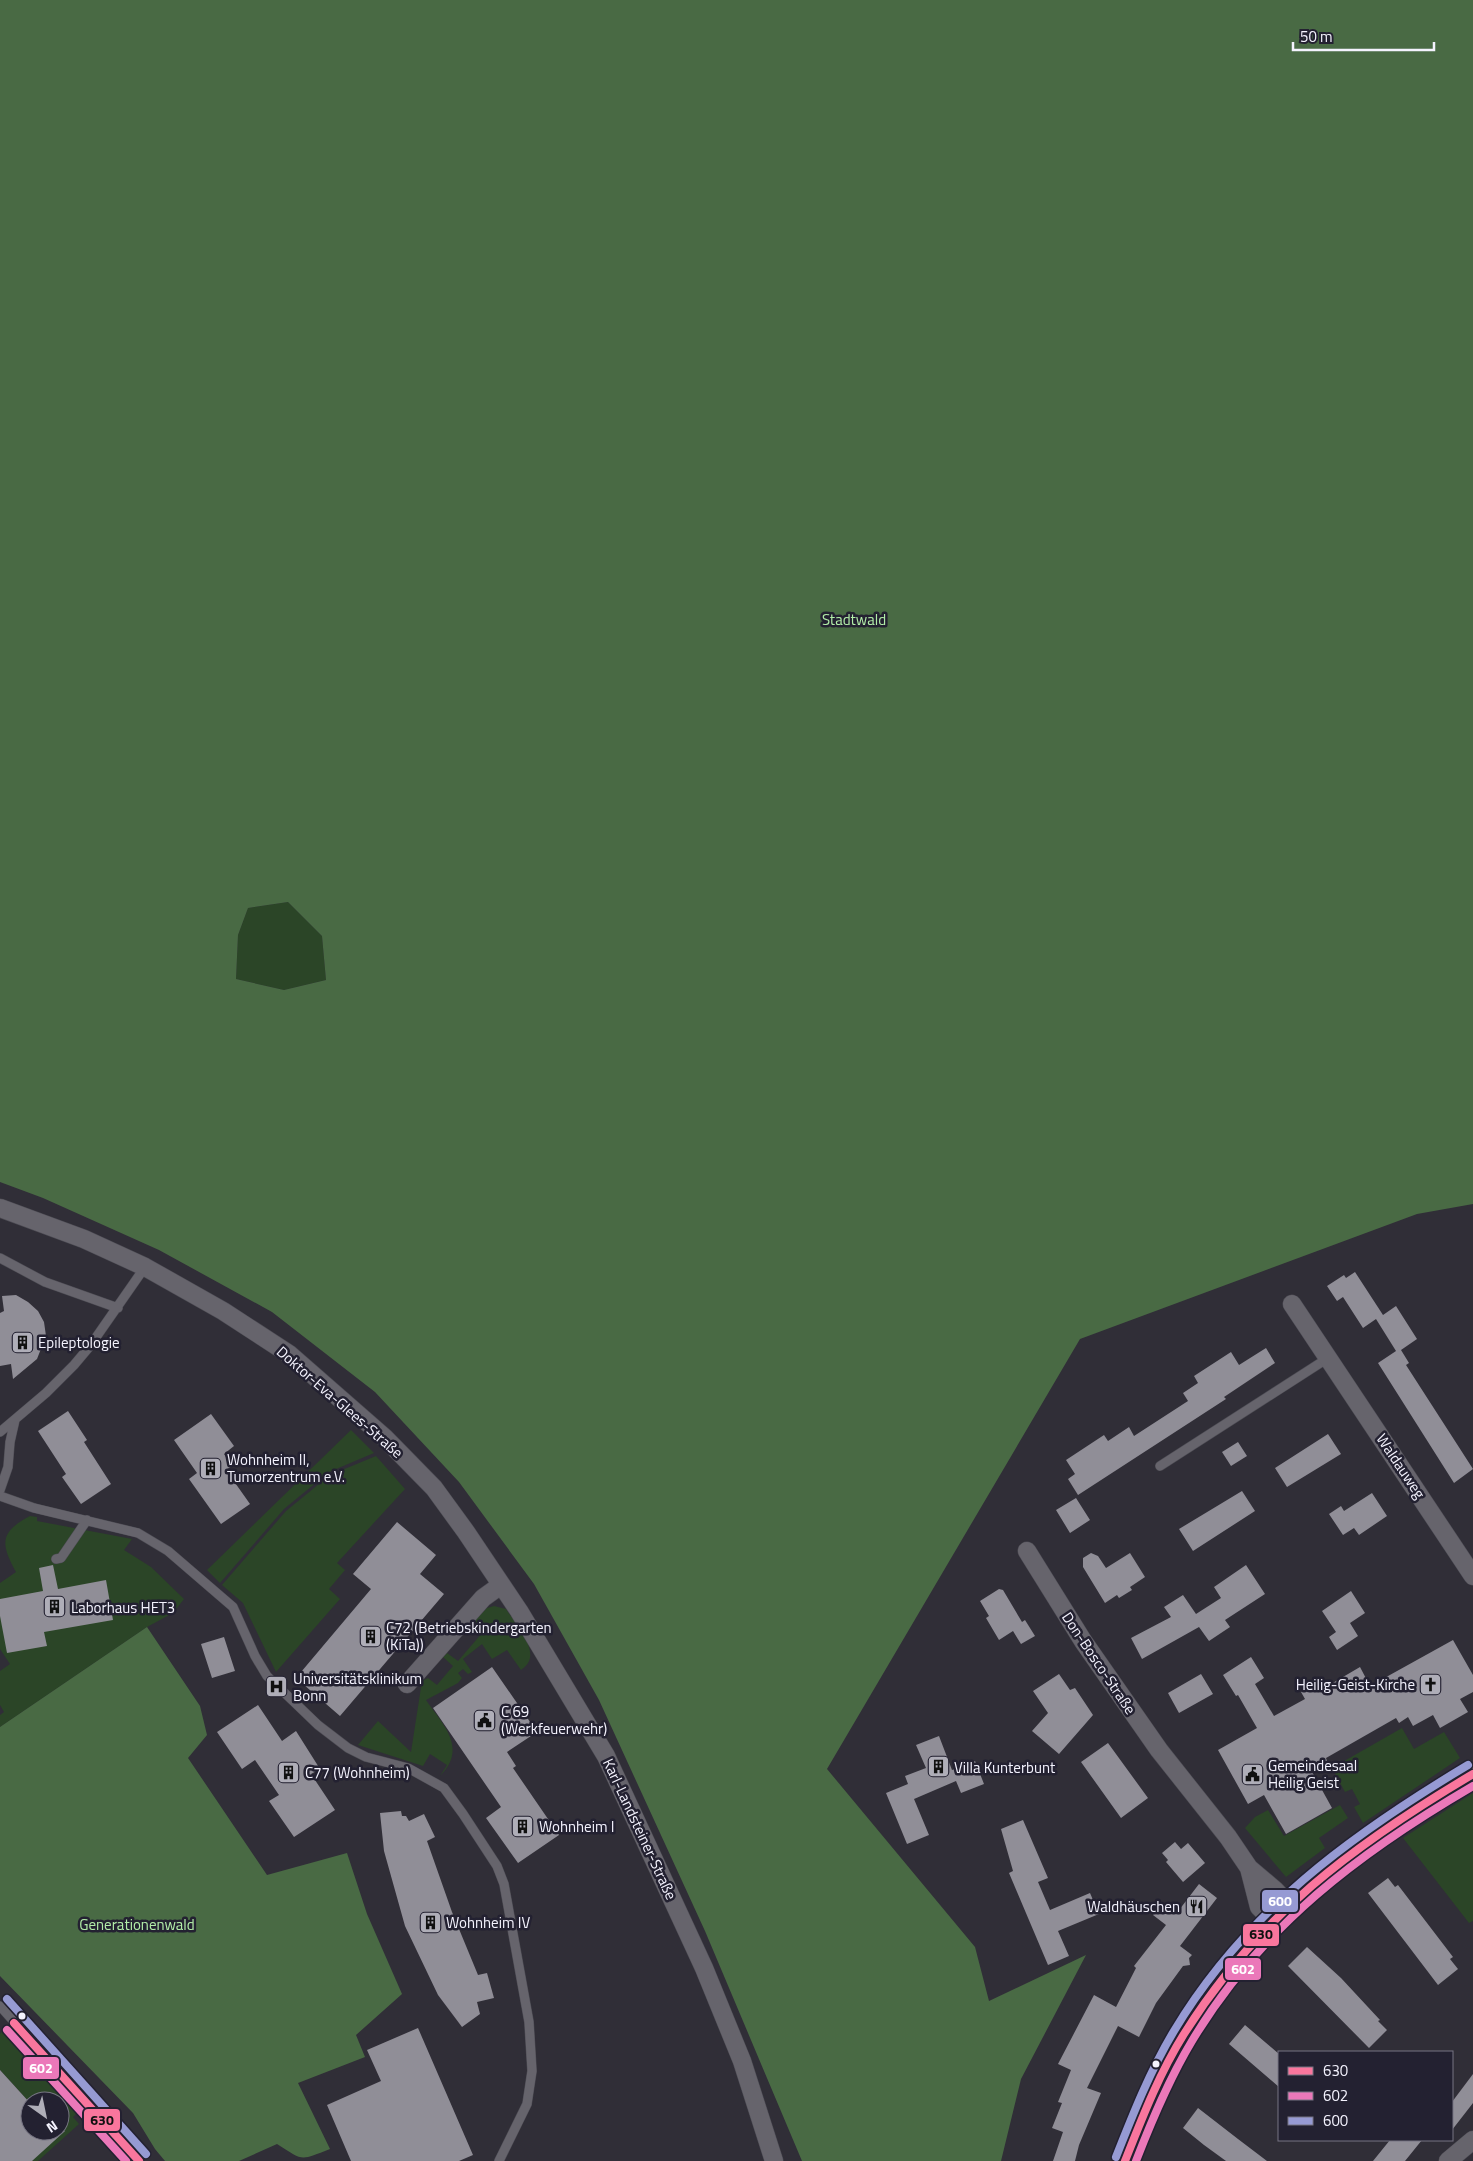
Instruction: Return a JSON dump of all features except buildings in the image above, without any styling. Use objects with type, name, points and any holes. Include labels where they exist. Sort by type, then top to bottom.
[{"type":"street","name":"Doktor-Eva-Glees-Straße","points":[[0,1208],[84,1239],[145,1267],[223,1311],[289,1354],[385,1438],[434,1488],[501,1585]]},
{"type":"street","name":"Waldauweg","points":[[1292,1304],[1473,1576]]},
{"type":"street","name":"Don-Bosco-Straße","points":[[1026,1551],[1083,1641],[1159,1750],[1228,1837],[1249,1868],[1276,1890],[1288,1904]]},
{"type":"street","points":[[407,1684],[484,1598],[501,1585]]},
{"type":"street","name":"Karl-Landsteiner-Straße","points":[[501,1585],[596,1739],[637,1821],[704,1968],[742,2061],[774,2161]]},
{"type":"street","points":[[1125,2161],[1154,2088],[1186,2029],[1216,1985],[1271,1920],[1306,1888],[1376,1835],[1473,1774]]},
{"type":"street","name":"Don-Bosco-Straße","points":[[1249,1868],[1259,1907],[1271,1920]]},
{"type":"street","points":[[1448,2161],[1473,2140]]},
{"type":"lane","points":[[0,1258],[45,1282],[118,1308]]},
{"type":"lane","points":[[0,1432],[16,1420],[74,1365],[118,1308],[145,1267]]},
{"type":"lane","points":[[1160,1466],[1328,1358]]},
{"type":"lane","points":[[0,1490],[8,1467],[10,1442],[16,1420]]},
{"type":"lane","points":[[0,1496],[34,1508],[138,1533],[168,1551],[203,1579],[233,1607],[255,1656],[267,1676],[318,1725],[348,1748],[366,1757],[408,1768],[444,1788],[497,1866],[508,1900],[529,2022],[532,2062],[526,2104],[499,2161]]},
{"type":"lane","points":[[56,1559],[61,1558],[87,1520]]},
{"type":"lane","points":[[0,2006],[139,2161]]},
{"type":"green space","name":"Stadtwald","points":[[0,0],[1473,0],[1473,1204],[1417,1214],[1080,1339],[827,1769],[975,1947],[989,2001],[1086,1955],[1021,2079],[1001,2161],[802,2161],[705,1931],[599,1700],[534,1584],[459,1482],[375,1392],[272,1312],[159,1250],[43,1198],[0,1182]],"holes":[[[288,902],[322,936],[326,980],[284,990],[236,979],[238,935],[248,908]]]},
{"type":"green space","points":[[288,902],[322,936],[326,980],[284,990],[236,979],[238,935],[248,908]]},
{"type":"green space","points":[[351,1430],[374,1453],[329,1472],[284,1509],[220,1583],[207,1570]]},
{"type":"green space","points":[[376,1456],[405,1489],[337,1563],[345,1570],[329,1589],[340,1599],[276,1672],[243,1603],[222,1585],[286,1511],[330,1475]]},
{"type":"green space","points":[[30,1516],[37,1517],[37,1521],[132,1539],[124,1550],[151,1567],[184,1599],[173,1613],[147,1627],[0,1727],[0,1715],[4,1712],[0,1705],[0,1671],[10,1664],[0,1649],[0,1583],[16,1572],[5,1546],[8,1533],[13,1527]]},
{"type":"green space","points":[[494,1606],[506,1609],[521,1631],[529,1648],[528,1664],[521,1670],[507,1650],[492,1659],[482,1644],[463,1659],[472,1672],[468,1674],[463,1669],[458,1673],[462,1678],[458,1683],[426,1700],[445,1728],[452,1746],[452,1756],[448,1766],[440,1776],[447,1765],[430,1754],[423,1766],[358,1745],[378,1721],[411,1752],[422,1681],[428,1678],[437,1685],[453,1666],[443,1657],[447,1653],[458,1661],[483,1632],[472,1622],[487,1608]]},
{"type":"green space","name":"Generationenwald","points":[[147,1627],[200,1706],[207,1735],[188,1758],[267,1875],[347,1853],[367,1914],[402,1994],[356,2035],[365,2057],[298,2083],[330,2149],[312,2156],[297,2156],[277,2144],[239,2161],[165,2161],[155,2149],[133,2113],[0,1976],[0,1727]]},
{"type":"green space","points":[[1402,1728],[1414,1749],[1444,1732],[1460,1758],[1363,1823],[1354,1807],[1360,1804],[1352,1789],[1345,1792],[1332,1768]]},
{"type":"green space","points":[[1473,1793],[1473,1921],[1469,1923],[1403,1838]]},
{"type":"green space","points":[[1340,1805],[1348,1818],[1319,1838],[1325,1848],[1286,1877],[1245,1828],[1255,1817],[1268,1810],[1284,1836]]},
{"type":"green space","points":[[2,2031],[57,2091],[20,2092],[0,2070],[0,2034]]},
{"type":"green space","points":[[70,2105],[77,2113],[73,2117],[79,2124],[70,2132]]},
{"type":"green space","points":[[51,2141],[60,2141],[38,2161],[32,2161]]},
{"type":"transit line","name":"600","points":[[1116,2157],[1142,2093],[1165,2046],[1203,1988],[1234,1949],[1304,1879],[1343,1848],[1383,1819],[1468,1765]]},
{"type":"transit line","name":"630","points":[[1125,2161],[1152,2096],[1175,2049],[1213,1992],[1244,1953],[1277,1918],[1349,1856],[1388,1828],[1473,1774]]},
{"type":"transit line","name":"602","points":[[1136,2161],[1161,2100],[1184,2055],[1219,2000],[1249,1962],[1281,1927],[1353,1865],[1431,1811],[1473,1786]]},
{"type":"transit line","name":"600","points":[[7,1999],[146,2154]]},
{"type":"transit line","name":"630","points":[[14,2023],[139,2161]]},
{"type":"transit line","name":"602","points":[[7,2030],[126,2161]]},
{"type":"place","name":"Epileptologie","points":[[22,1342]]},
{"type":"place","name":"Wohnheim II, Tumorzentrum e.V.","points":[[211,1468]]},
{"type":"place","name":"Laborhaus HET3","points":[[55,1607]]},
{"type":"place","name":"C72 (Betriebskindergarten (KiTa))","points":[[370,1636]]},
{"type":"place","name":"Heilig-Geist-Kirche","points":[[1431,1684]]},
{"type":"place","name":"Universitätsklinikum Bonn","points":[[277,1687]]},
{"type":"place","name":"C 69 (Werkfeuerwehr)","points":[[485,1720]]},
{"type":"place","name":"Villa Kunterbunt","points":[[938,1767]]},
{"type":"place","name":"C77 (Wohnheim)","points":[[289,1772]]},
{"type":"place","name":"Gemeindesaal Heilig Geist","points":[[1252,1774]]},
{"type":"place","name":"Wohnheim I","points":[[523,1826]]},
{"type":"place","name":"Waldhäuschen","points":[[1196,1906]]},
{"type":"place","name":"Wohnheim IV","points":[[430,1922]]}]
